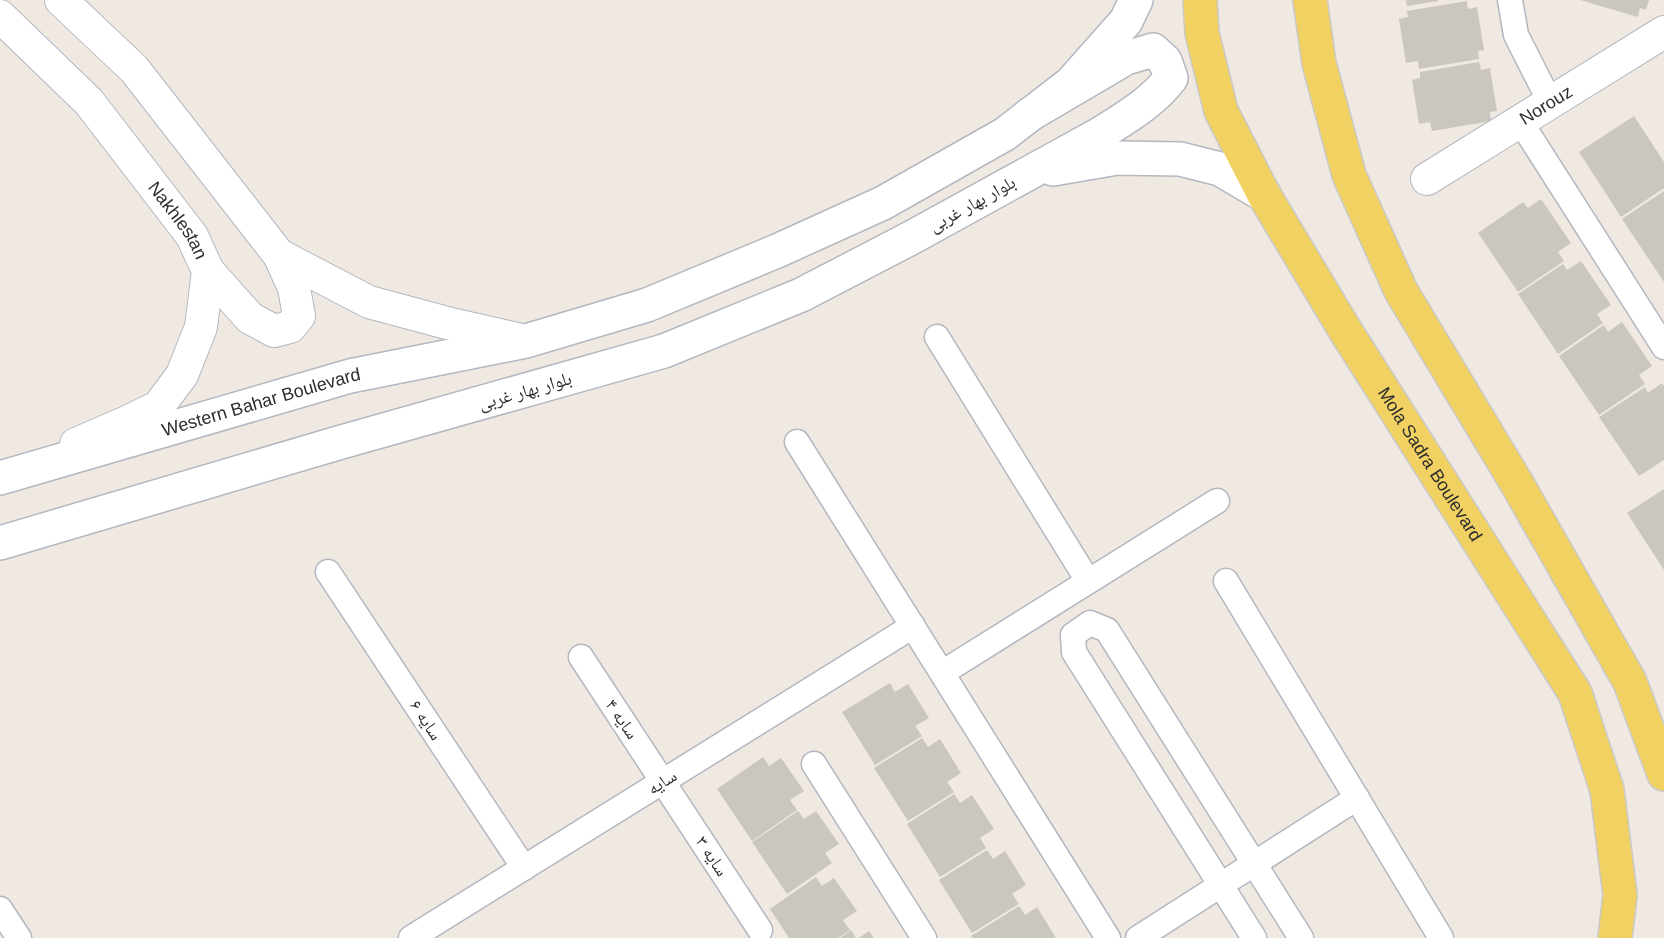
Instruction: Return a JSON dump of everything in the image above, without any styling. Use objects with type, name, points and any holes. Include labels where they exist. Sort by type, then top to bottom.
[{"type":"main road","points":[[526,341],[647,305],[777,251],[883,203],[1017,124],[1071,83],[1126,21],[1136,0]]},
{"type":"main road","name":"Mola Sadra Boulevard","points":[[1200,0],[1202,33],[1221,111],[1264,195],[1345,330],[1575,693],[1607,790],[1620,895],[1616,938]]},
{"type":"main road","points":[[1310,0],[1319,63],[1349,175],[1401,291],[1516,482],[1630,682],[1664,774]]},
{"type":"main road","name":"بلوار بهار غربی","points":[[0,543],[338,443],[664,351],[801,295],[909,239],[1100,134],[1162,90],[1171,78],[1166,61],[1153,50],[1126,58],[1017,124]]},
{"type":"main road","points":[[1024,174],[1117,158],[1180,159],[1220,169],[1264,195]]},
{"type":"main road","name":"Western Bahar Boulevard","points":[[0,477],[350,376],[526,341]]},
{"type":"street","points":[[61,0],[134,69],[279,255],[294,288],[299,316],[290,327],[274,331],[250,318],[208,271]]},
{"type":"street","points":[[1510,0],[1516,35],[1550,102]]},
{"type":"street","name":"Nakhlestan","points":[[0,16],[88,102],[192,236],[208,271],[201,327],[182,375],[158,407],[0,477]]},
{"type":"street","name":"Norouz","points":[[1427,179],[1664,32]]},
{"type":"street","points":[[1520,121],[1664,347]]},
{"type":"street","points":[[279,255],[369,302],[526,341]]},
{"type":"street","points":[[937,337],[1088,581]]},
{"type":"street","points":[[797,442],[1108,938]]},
{"type":"street","points":[[942,673],[1217,501]]},
{"type":"street","name":"سایه ۶","points":[[328,572],[524,868]]},
{"type":"street","points":[[1226,581],[1441,938]]},
{"type":"street","points":[[1254,938],[1074,652],[1073,635],[1090,623],[1107,630],[1301,938]]},
{"type":"street","name":"سایه","points":[[411,938],[913,626]]},
{"type":"street","name":"سایه ۴","points":[[581,657],[663,782]]},
{"type":"street","points":[[814,764],[924,938]]},
{"type":"street","name":"سایه ۳","points":[[663,782],[760,930]]},
{"type":"street","points":[[1138,938],[1357,798]]},
{"type":"street","points":[[0,909],[19,938]]},
{"type":"building","points":[[1406,0],[1438,0],[1438,1],[1407,6]]},
{"type":"building","points":[[1580,0],[1649,0],[1646,10],[1640,8],[1638,17]]},
{"type":"building","points":[[1467,1],[1468,9],[1477,7],[1484,50],[1478,51],[1479,59],[1419,69],[1418,61],[1406,63],[1399,19],[1408,17],[1407,11]]},
{"type":"building","points":[[1479,62],[1481,70],[1490,68],[1497,111],[1490,112],[1491,121],[1432,131],[1430,122],[1419,124],[1412,80],[1420,78],[1420,72]]},
{"type":"building","points":[[1634,116],[1664,162],[1664,188],[1621,217],[1579,152]]},
{"type":"building","points":[[1664,191],[1664,282],[1622,219]]},
{"type":"building","points":[[1541,199],[1571,243],[1558,252],[1564,261],[1518,292],[1478,233],[1523,202],[1528,208]]},
{"type":"building","points":[[1581,261],[1611,305],[1597,314],[1603,323],[1558,354],[1518,294],[1563,264],[1567,270]]},
{"type":"building","points":[[1622,322],[1652,366],[1639,375],[1645,384],[1599,415],[1559,356],[1604,325],[1608,332]]},
{"type":"building","points":[[1662,383],[1664,386],[1664,460],[1639,476],[1599,417],[1645,387],[1648,393]]},
{"type":"building","points":[[1664,489],[1664,570],[1627,513]]},
{"type":"building","points":[[890,683],[895,692],[908,684],[929,718],[915,726],[922,736],[875,765],[842,712]]},
{"type":"building","points":[[922,738],[928,747],[940,739],[961,773],[947,782],[954,792],[908,821],[874,768]]},
{"type":"building","points":[[763,757],[769,766],[781,758],[804,791],[790,800],[797,810],[752,841],[717,789]]},
{"type":"building","points":[[954,794],[960,803],[972,795],[994,829],[980,838],[986,848],[940,877],[907,824]]},
{"type":"building","points":[[798,811],[804,819],[816,811],[839,844],[825,853],[832,863],[787,894],[752,842]]},
{"type":"building","points":[[987,850],[993,859],[1005,851],[1026,885],[1012,894],[1019,904],[972,933],[939,880]]},
{"type":"building","points":[[816,877],[822,886],[834,878],[857,911],[843,920],[850,930],[838,938],[789,938],[770,909]]},
{"type":"building","points":[[1019,906],[1025,915],[1037,907],[1056,938],[973,938],[971,936]]},
{"type":"building","points":[[851,930],[856,938],[840,938]]},
{"type":"building","points":[[869,931],[874,938],[859,938]]}]
